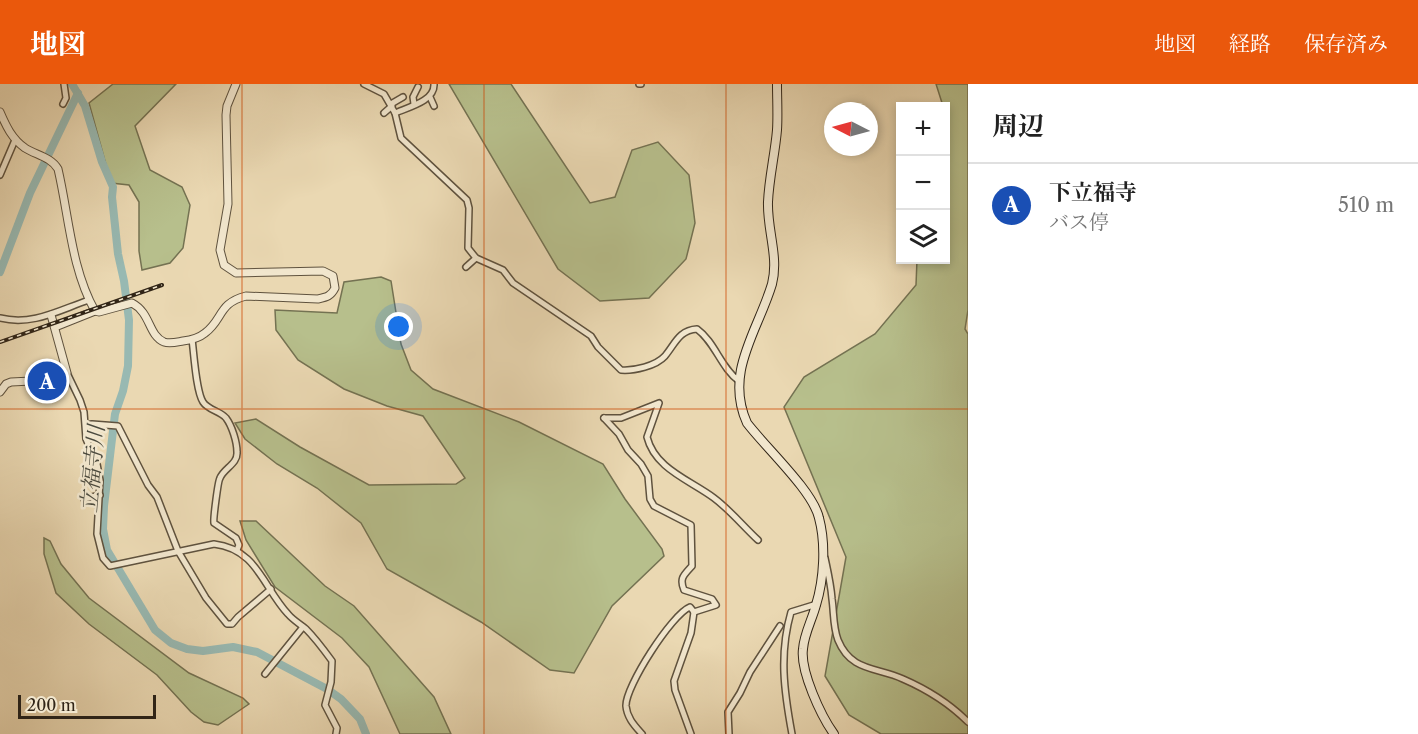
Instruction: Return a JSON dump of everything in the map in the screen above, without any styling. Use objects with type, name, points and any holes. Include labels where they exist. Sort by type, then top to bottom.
[{"type":"main road","points":[[777,84],[777,130],[768,201],[774,267],[772,282],[746,351],[739,381],[741,410],[747,423],[815,505],[819,517],[822,534],[820,583],[817,604],[803,648],[803,665],[812,691],[834,734]]},
{"type":"street","points":[[63,104],[66,98],[64,84]]},
{"type":"street","points":[[55,327],[95,311],[99,312],[132,303],[146,314],[156,336],[171,343],[207,333],[227,304],[236,298],[246,296],[318,299],[329,297],[335,288],[333,276],[323,271],[236,273],[224,265],[220,250],[228,204],[226,115],[227,106],[236,84]]},
{"type":"street","points":[[364,84],[384,94],[392,105],[401,138],[467,200],[470,208],[468,248],[476,258],[503,270],[513,283],[591,336],[598,347],[621,370],[639,369],[663,358],[683,334],[697,329],[715,350],[732,376],[739,381]]},
{"type":"street","points":[[395,113],[430,97],[434,91],[434,84]]},
{"type":"street","points":[[414,104],[413,97],[418,87]]},
{"type":"street","points":[[384,113],[403,97]]},
{"type":"street","points":[[430,97],[434,106]]},
{"type":"street","points":[[0,113],[15,140],[41,157],[52,161],[58,169],[74,249],[89,300],[95,311]]},
{"type":"street","points":[[0,175],[15,140]]},
{"type":"street","points":[[466,267],[476,258]]},
{"type":"street","points":[[0,318],[30,321],[89,300]]},
{"type":"street","points":[[51,315],[67,373],[81,400],[86,425],[86,440],[97,464],[100,480],[97,534],[103,558],[110,566],[214,544],[244,554],[272,589],[288,614],[321,646],[332,661],[331,682],[325,709],[337,728],[336,734]]},
{"type":"street","points":[[192,339],[200,394],[204,405],[225,417],[233,432],[237,460],[219,479],[217,507],[213,517],[214,523],[236,538],[239,545],[237,550]]},
{"type":"street","points":[[0,392],[6,384],[11,382],[52,380],[67,373]]},
{"type":"street","points":[[694,612],[716,604],[712,599],[684,590],[681,583],[682,578],[693,566],[691,525],[654,506],[650,499],[648,476],[641,464],[630,454],[619,434],[604,418],[621,418],[659,403],[647,437],[661,462],[716,500],[758,540]]},
{"type":"street","points":[[86,425],[112,425],[121,432],[127,447],[157,497],[178,551],[206,598],[229,625],[272,589]]},
{"type":"street","points":[[84,499],[100,495]]},
{"type":"street","points":[[822,534],[835,627],[839,643],[845,653],[855,663],[870,670],[901,677],[918,686],[950,705],[968,722]]},
{"type":"street","points":[[784,647],[791,612],[817,604]]},
{"type":"street","points":[[642,734],[629,719],[626,707],[628,693],[644,664],[680,615],[690,607],[694,612],[691,633],[674,681],[691,734]]},
{"type":"street","points":[[729,734],[728,712],[741,693],[750,672],[780,626],[784,647],[785,699],[792,734]]},
{"type":"street","points":[[264,674],[303,627]]},
{"type":"green space","points":[[113,84],[176,84],[135,126],[150,170],[182,187],[190,205],[183,248],[170,263],[142,270],[139,251],[139,202],[129,185],[111,183],[89,103]]},
{"type":"green space","points":[[449,84],[511,84],[590,203],[615,197],[632,150],[658,142],[689,175],[695,223],[686,259],[649,298],[600,301],[558,269]]},
{"type":"green space","points":[[936,84],[968,84],[968,310],[965,329],[968,334],[968,734],[881,734],[849,715],[825,676],[846,557],[784,407],[804,377],[875,334],[916,285],[917,264],[950,264],[950,102],[942,102]]},
{"type":"green space","points":[[381,277],[391,281],[401,344],[411,370],[433,389],[519,422],[603,464],[625,499],[662,549],[664,556],[612,606],[574,673],[550,670],[481,622],[387,569],[361,523],[317,488],[277,464],[245,439],[235,423],[256,419],[300,447],[369,485],[456,484],[465,478],[423,416],[387,406],[344,389],[298,360],[276,330],[275,310],[337,313],[344,282]]},
{"type":"green space","points":[[240,521],[256,521],[325,586],[354,606],[434,697],[451,734],[400,734],[369,667],[342,638],[275,587],[246,540]]},
{"type":"green space","points":[[44,538],[50,541],[61,564],[89,598],[189,673],[243,698],[249,704],[218,725],[204,722],[191,712],[157,675],[89,624],[56,593],[44,554]]},
{"type":"waterway","name":"立福寺川","points":[[72,84],[85,106],[102,162],[113,187],[118,254],[129,320],[128,366],[115,414],[104,506],[103,529],[107,550],[155,630],[171,643],[187,649],[203,651],[233,647],[257,652],[327,689],[341,699],[360,719],[366,734]]},
{"type":"waterway","points":[[0,272],[30,193],[78,93]]},
{"type":"railway","points":[[0,342],[162,285]]},
{"type":"place","name":"下立福寺","points":[[47,381]]}]
